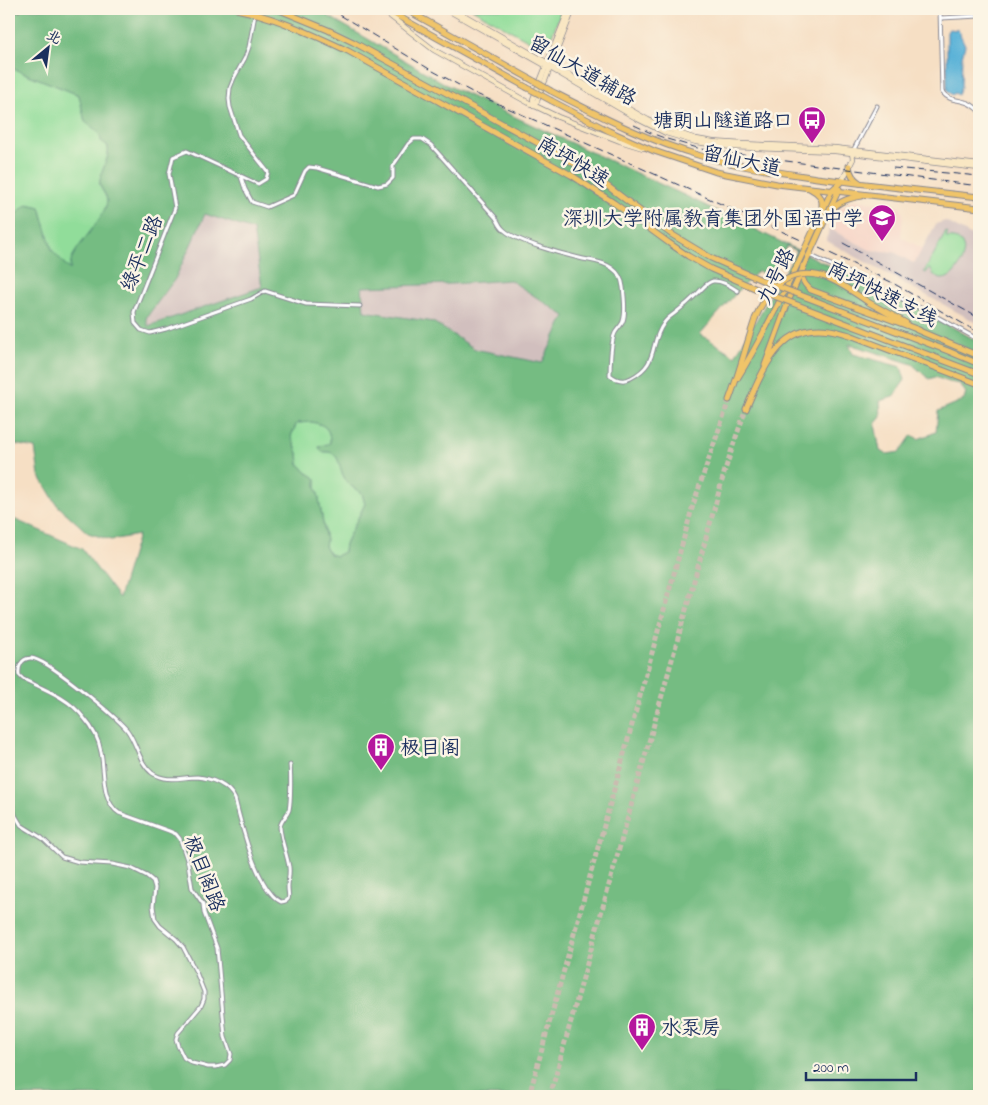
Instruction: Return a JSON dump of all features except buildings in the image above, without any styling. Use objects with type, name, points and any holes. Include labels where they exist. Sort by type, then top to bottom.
[{"type":"main road","points":[[9,12],[18,9]]},
{"type":"main road","name":"南坪快速","points":[[236,9],[282,22],[362,59],[578,179],[688,256],[711,268],[766,293],[979,374]]},
{"type":"main road","name":"南坪快速","points":[[276,9],[353,42],[567,159],[602,182],[671,234],[711,258],[780,288],[939,347],[979,364]]},
{"type":"main road","points":[[381,9],[434,50],[534,106],[558,118],[620,141],[654,151]]},
{"type":"main road","name":"留仙大道","points":[[385,9],[609,131],[654,151],[716,172],[747,179],[979,208]]},
{"type":"main road","name":"留仙大道","points":[[404,9],[551,91],[612,122],[638,134],[698,155],[756,169],[863,184],[979,197]]},
{"type":"main road","name":"留仙大道辅路","points":[[446,9],[648,120],[696,139],[742,144],[835,148],[853,152]]},
{"type":"main road","name":"留仙大道辅路","points":[[453,9],[638,119],[666,132],[696,142],[732,147],[853,152],[979,166]]},
{"type":"main road","points":[[549,65],[569,9]]},
{"type":"main road","points":[[534,106],[533,99],[573,9]]},
{"type":"main road","points":[[842,181],[853,159],[853,152]]},
{"type":"main road","points":[[849,166],[854,179],[863,184]]},
{"type":"main road","name":"九号路","points":[[736,382],[835,191],[842,181]]},
{"type":"main road","points":[[806,187],[815,191],[822,198],[823,216]]},
{"type":"main road","points":[[823,216],[840,202],[855,197],[875,196]]},
{"type":"main road","name":"九号路","points":[[762,373],[823,216]]},
{"type":"main road","points":[[803,266],[802,278],[806,287],[811,290],[919,330]]},
{"type":"main road","name":"南坪快速支线","points":[[729,400],[755,319],[763,302],[772,289],[784,281],[800,275],[815,275],[828,278],[919,330],[979,356]]},
{"type":"main road","points":[[746,409],[762,373],[777,350],[796,334],[808,330],[821,329],[850,335],[979,384]]},
{"type":"street","name":"绿平二路","points":[[256,9],[249,47],[230,88],[229,99],[239,135],[268,172],[266,179],[258,184],[187,151],[172,157],[170,174],[175,208],[134,312],[135,323],[141,330],[150,333],[251,299],[265,291],[306,304],[360,306]]},
{"type":"street","points":[[940,9],[942,92],[955,101],[967,102],[979,111]]},
{"type":"street","points":[[941,18],[979,16]]},
{"type":"street","points":[[853,152],[877,106]]},
{"type":"street","points":[[241,177],[252,202],[267,207],[294,195],[305,171],[309,167],[378,186],[387,184],[393,178],[393,166],[408,144],[414,138],[422,139],[431,144],[496,218],[502,229],[535,245],[578,258],[601,262],[620,275],[625,312],[623,321],[614,334],[612,341],[610,375],[615,379],[628,380],[648,365],[664,322],[693,299],[708,283],[718,281],[738,290]]},
{"type":"street","points":[[808,255],[922,308],[979,340]]},
{"type":"street","name":"极目阁路","points":[[9,792],[15,815],[21,825],[42,838],[62,857],[80,862],[112,864],[131,868],[153,881],[155,888],[153,906],[155,919],[160,926],[179,942],[196,972],[204,992],[201,1006],[178,1033],[176,1039],[178,1046],[184,1058],[190,1062],[208,1067],[220,1067],[229,1062],[231,1054],[225,1036],[217,948],[204,913],[203,904],[192,888],[188,863],[180,839],[173,832],[122,814],[113,808],[109,801],[104,781],[100,750],[88,723],[79,711],[67,702],[23,679],[19,675],[19,668],[21,663],[28,658],[38,659],[90,696],[126,729],[144,763],[156,775],[172,779],[202,778],[226,788],[235,799],[244,835],[263,883],[271,895],[280,902],[285,902],[289,897],[289,869],[280,827],[289,810],[290,765]]},
{"type":"shaded area","name":"深圳大学附属教育集团外国语中学","points":[[855,200],[900,206],[903,214],[901,237],[930,253],[912,263],[894,252],[870,250],[830,229],[839,209]]},
{"type":"shaded area","points":[[205,214],[254,230],[262,287],[148,327],[146,318],[175,279]]},
{"type":"shaded area","points":[[945,221],[979,240],[979,324],[826,239],[830,229],[870,250],[894,252],[913,263],[936,224]]},
{"type":"shaded area","points":[[510,280],[565,316],[543,363],[475,349],[433,322],[364,311],[362,287]]},
{"type":"green space","points":[[9,9],[316,9],[449,86],[688,197],[929,314],[979,342],[979,1096],[9,1096],[9,517],[82,549],[119,598],[138,535],[111,540],[88,533],[57,505],[39,475],[35,448],[9,443],[9,221],[27,204],[40,207],[52,250],[70,270],[75,252],[97,222],[107,201],[100,183],[107,159],[108,146],[101,141],[98,132],[85,122],[79,95],[9,67]],"holes":[[[205,214],[253,230],[262,287],[148,326],[146,318],[175,279]],[[787,246],[797,251],[735,356],[700,334],[758,271],[769,276]],[[510,280],[565,316],[542,363],[475,349],[433,322],[364,311],[362,287]],[[849,344],[912,364],[929,379],[935,377],[960,384],[966,393],[964,400],[938,411],[936,432],[918,439],[912,435],[900,452],[887,454],[880,451],[875,424],[881,417],[880,401],[893,397],[905,380],[901,367],[853,354]],[[312,422],[326,428],[330,443],[319,447],[322,452],[332,453],[338,459],[346,480],[362,493],[365,504],[345,544],[344,552],[336,556],[329,554],[325,546],[326,541],[316,480],[299,464],[298,453],[291,436],[297,423]]]},
{"type":"green space","points":[[472,9],[562,9],[549,43],[542,48]]},
{"type":"green space","points":[[9,67],[79,95],[85,121],[97,131],[107,145],[108,155],[101,174],[100,184],[107,202],[70,270],[52,250],[40,207],[27,204],[9,221]]},
{"type":"green space","points":[[946,232],[948,233],[946,238],[958,239],[963,246],[963,255],[953,274],[945,279],[937,277],[930,268],[926,273],[924,272]]},
{"type":"green space","points":[[312,422],[320,424],[328,431],[330,443],[319,447],[322,452],[332,453],[338,459],[347,482],[362,493],[365,504],[345,544],[344,552],[336,556],[329,554],[325,546],[326,541],[316,480],[299,464],[298,453],[291,436],[297,423]]},
{"type":"water","points":[[949,29],[958,30],[965,45],[962,57],[961,87],[958,95],[955,93],[952,95],[947,90],[947,32]]},
{"type":"tunnel","points":[[529,1096],[693,505],[729,400]]},
{"type":"tunnel","points":[[550,1096],[725,470],[746,409]]},
{"type":"railway","points":[[330,9],[431,70],[472,92],[801,240]]},
{"type":"railway","points":[[634,125],[667,139],[701,149],[979,186]]},
{"type":"railway","points":[[893,168],[979,176]]},
{"type":"railway","points":[[843,243],[979,318]]},
{"type":"railway","points":[[819,248],[891,282],[979,333]]},
{"type":"place","name":"塘朗山隧道路口","points":[[812,144]]},
{"type":"place","name":"深圳大学附属教育集团外国语中学","points":[[882,242]]},
{"type":"place","name":"极目阁","points":[[381,771]]},
{"type":"place","name":"水泵房","points":[[642,1051]]}]
